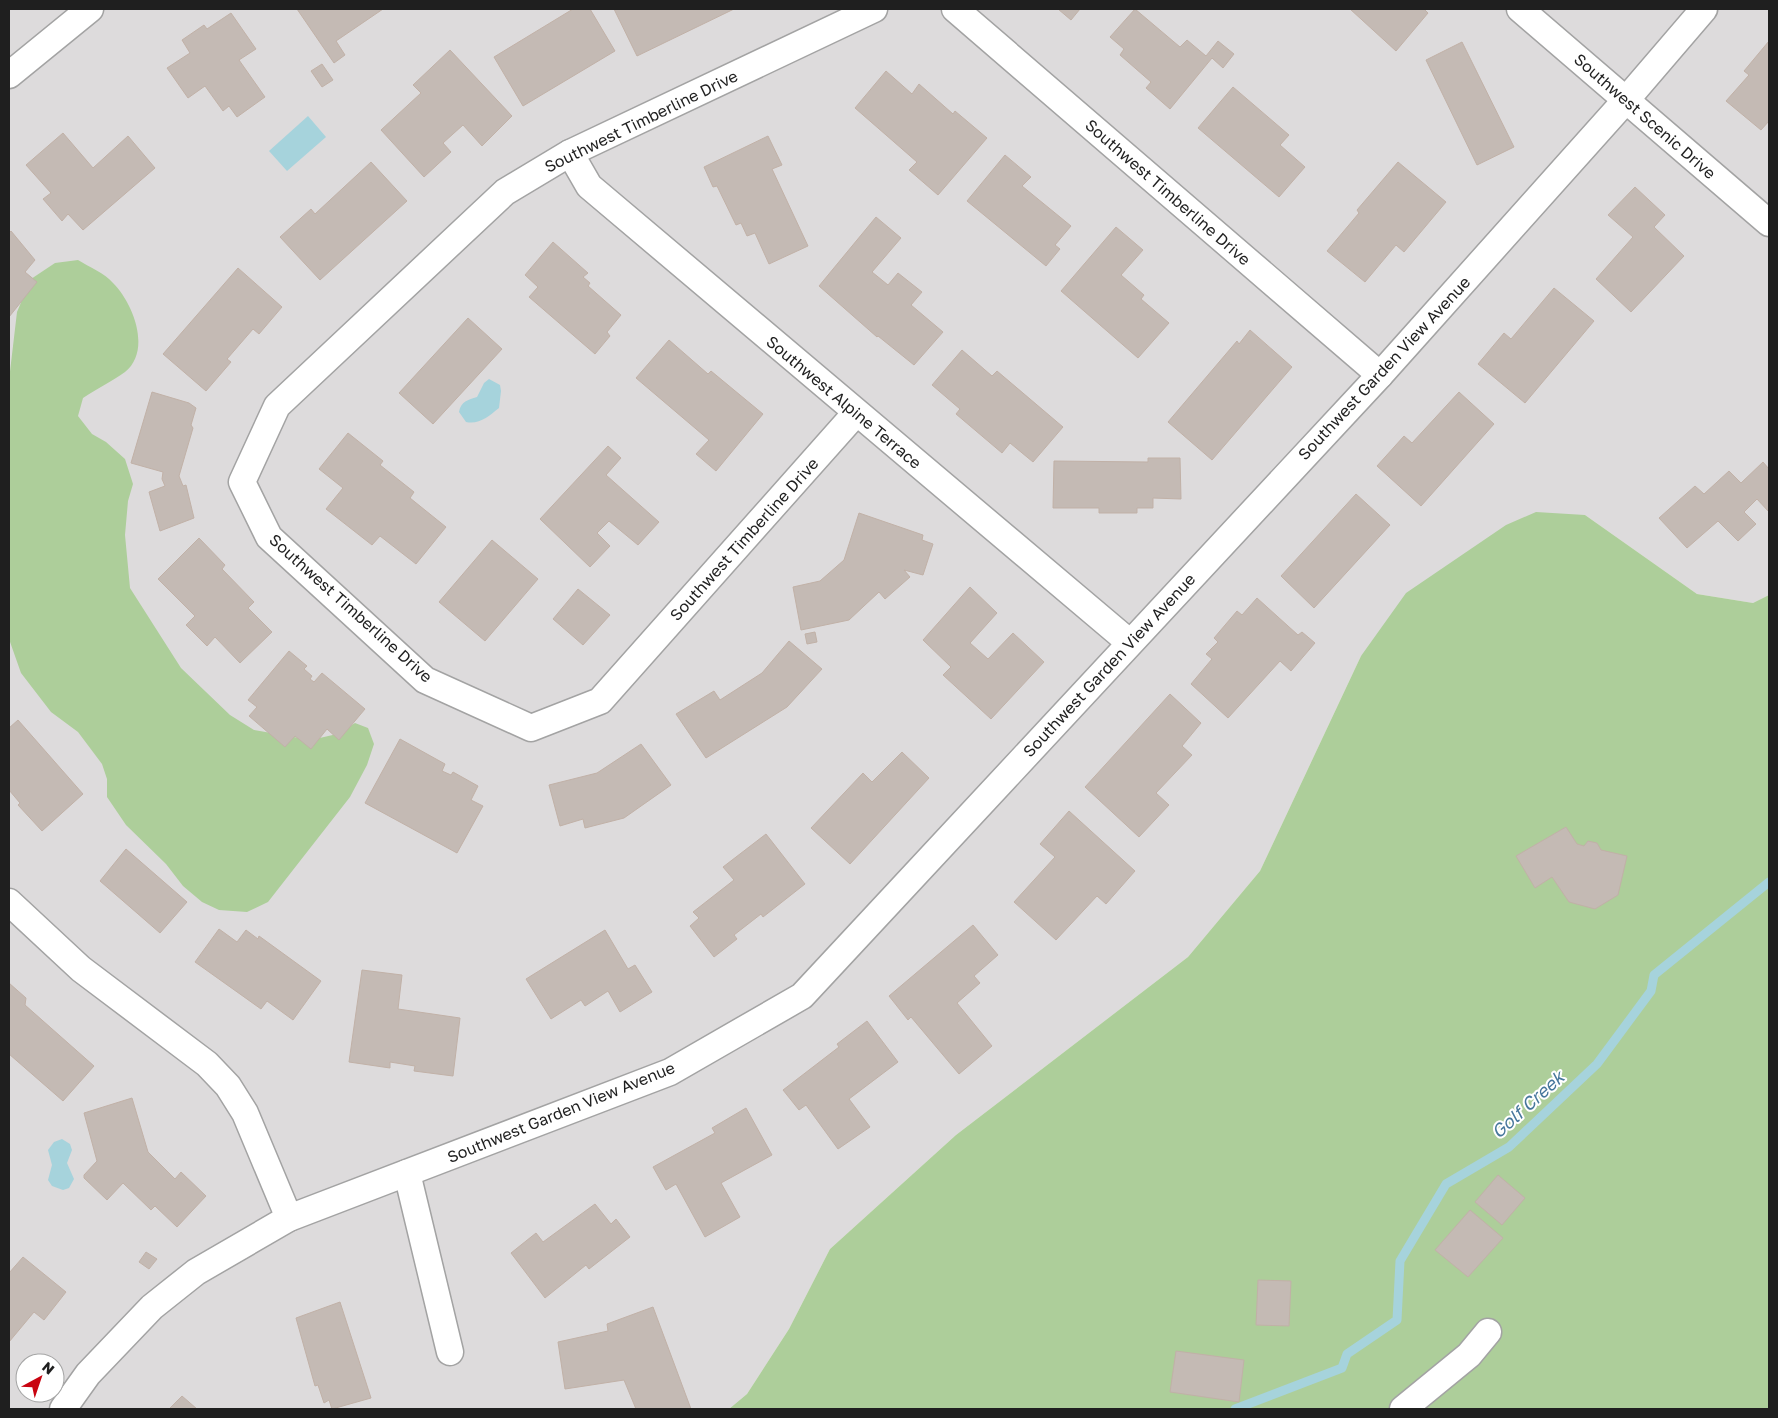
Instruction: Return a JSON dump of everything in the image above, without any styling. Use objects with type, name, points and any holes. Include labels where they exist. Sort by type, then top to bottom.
[{"type":"street","points":[[9,75],[90,9]]},
{"type":"street","name":"Southwest Timberline Drive","points":[[856,413],[600,701],[531,728],[425,680],[269,537],[242,482],[278,406],[505,192],[570,153],[874,9]]},
{"type":"street","name":"Southwest Timberline Drive","points":[[955,9],[1380,375]]},
{"type":"street","name":"Southwest Scenic Drive","points":[[1520,9],[1769,223]]},
{"type":"street","name":"Southwest Garden View Avenue","points":[[63,1409],[88,1374],[152,1307],[196,1272],[289,1218],[670,1072],[802,996],[1129,642],[1380,375],[1626,100],[1704,9]]},
{"type":"street","name":"Southwest Alpine Terrace","points":[[570,153],[589,186],[1129,642]]},
{"type":"street","points":[[9,902],[81,969],[207,1064],[228,1086],[245,1113],[289,1218]]},
{"type":"street","points":[[407,1173],[450,1352]]},
{"type":"street","points":[[1403,1409],[1469,1355],[1488,1332]]},
{"type":"shaded area","points":[[9,9],[1769,9],[1769,595],[1753,603],[1697,594],[1585,515],[1361,656],[1260,871],[1188,957],[956,1135],[830,1249],[789,1329],[747,1394],[729,1409],[9,1409]]},
{"type":"green space","points":[[78,260],[110,279],[127,302],[137,327],[137,352],[133,363],[125,372],[83,398],[78,416],[92,434],[106,442],[125,459],[133,484],[128,501],[125,535],[130,588],[181,668],[230,715],[254,730],[311,740],[337,734],[355,723],[368,728],[374,744],[367,765],[350,797],[268,902],[247,912],[219,910],[202,902],[183,886],[166,864],[126,825],[107,797],[107,779],[102,764],[78,732],[51,712],[21,673],[9,639],[9,380],[17,312],[31,279],[55,263]]},
{"type":"green space","points":[[1536,512],[1585,515],[1697,594],[1753,603],[1769,595],[1769,1409],[729,1409],[747,1394],[789,1329],[830,1249],[956,1135],[1188,957],[1260,871],[1361,656],[1406,593],[1506,525]]},
{"type":"water","points":[[308,116],[326,137],[287,171],[269,151]]},
{"type":"water","points":[[489,379],[500,385],[499,408],[480,421],[466,422],[459,412],[461,405],[477,397],[484,383]]},
{"type":"water","points":[[62,1139],[70,1144],[72,1150],[67,1163],[74,1179],[69,1188],[63,1190],[52,1186],[48,1180],[52,1165],[48,1150],[54,1142]]},
{"type":"building","points":[[297,9],[383,9],[336,41],[345,55],[334,63]]},
{"type":"building","points":[[573,9],[590,9],[615,51],[523,106],[494,57]]},
{"type":"building","points":[[614,9],[734,9],[637,56]]},
{"type":"building","points":[[1058,9],[1080,9],[1071,20]]},
{"type":"building","points":[[1135,9],[1180,47],[1187,40],[1206,56],[1218,41],[1234,54],[1223,68],[1212,58],[1170,109],[1146,88],[1151,82],[1120,55],[1124,49],[1110,37]]},
{"type":"building","points":[[1350,9],[1424,9],[1428,13],[1396,51]]},
{"type":"building","points":[[231,13],[256,49],[239,60],[265,97],[237,117],[229,106],[223,111],[205,86],[188,98],[167,68],[190,53],[182,40],[204,25],[207,29]]},
{"type":"building","points":[[1769,41],[1769,121],[1761,130],[1726,101],[1749,75],[1744,71]]},
{"type":"building","points":[[1462,42],[1514,147],[1477,165],[1426,60]]},
{"type":"building","points":[[450,50],[512,116],[482,146],[463,125],[443,143],[451,152],[424,177],[381,130],[421,93],[413,85]]},
{"type":"building","points":[[322,64],[333,80],[322,87],[311,71]]},
{"type":"building","points":[[886,71],[912,94],[919,84],[953,114],[955,111],[987,138],[938,195],[909,170],[917,162],[855,108]]},
{"type":"building","points":[[1233,87],[1289,135],[1280,145],[1305,167],[1279,197],[1198,128]]},
{"type":"building","points":[[63,133],[93,168],[128,136],[155,168],[83,230],[68,214],[62,221],[43,199],[51,193],[26,165]]},
{"type":"building","points":[[768,136],[782,165],[772,169],[808,246],[769,264],[755,233],[747,236],[741,223],[736,225],[717,186],[713,187],[704,167]]},
{"type":"building","points":[[1005,155],[1031,177],[1022,186],[1071,226],[1055,245],[1060,249],[1046,266],[967,201]]},
{"type":"building","points":[[371,162],[407,201],[320,280],[280,237],[311,209],[315,214]]},
{"type":"building","points":[[1398,162],[1446,202],[1404,252],[1396,245],[1365,282],[1327,251],[1359,213],[1357,210]]},
{"type":"building","points":[[1635,187],[1665,215],[1654,227],[1684,256],[1631,312],[1596,279],[1633,237],[1608,215]]},
{"type":"building","points":[[876,217],[901,238],[872,272],[888,285],[898,273],[922,292],[911,305],[943,332],[914,365],[877,337],[819,286]]},
{"type":"building","points":[[1116,227],[1143,250],[1121,275],[1144,295],[1141,299],[1169,323],[1138,358],[1061,291]]},
{"type":"building","points":[[11,231],[35,260],[25,272],[37,282],[9,317],[9,233]]},
{"type":"building","points":[[553,242],[588,273],[583,277],[590,283],[588,286],[621,315],[607,332],[610,336],[595,354],[529,297],[538,287],[525,275]]},
{"type":"building","points":[[238,268],[282,307],[259,334],[253,329],[227,359],[231,362],[206,391],[163,354]]},
{"type":"building","points":[[1554,288],[1594,321],[1525,403],[1478,364],[1504,333],[1511,339]]},
{"type":"building","points":[[468,318],[502,349],[433,424],[399,393]]},
{"type":"building","points":[[1250,330],[1292,367],[1212,460],[1168,422],[1237,341],[1239,344]]},
{"type":"building","points":[[669,340],[708,374],[711,371],[763,414],[716,471],[696,454],[709,440],[636,378]]},
{"type":"building","points":[[962,350],[992,376],[997,371],[1063,427],[1033,462],[1010,443],[1002,453],[956,414],[960,409],[932,385]]},
{"type":"building","points":[[152,392],[189,403],[196,408],[191,425],[193,428],[179,476],[183,486],[186,485],[194,518],[160,531],[149,492],[165,486],[162,479],[163,472],[131,463]]},
{"type":"building","points":[[1459,392],[1494,424],[1421,506],[1377,466],[1404,436],[1412,443]]},
{"type":"building","points":[[348,433],[383,461],[380,465],[414,492],[410,498],[446,527],[416,564],[380,536],[372,545],[326,509],[343,488],[319,469]]},
{"type":"building","points":[[608,446],[621,458],[606,475],[659,522],[638,545],[609,521],[597,533],[610,546],[590,567],[540,519]]},
{"type":"building","points":[[1148,458],[1180,458],[1181,499],[1153,498],[1153,508],[1137,508],[1137,513],[1099,513],[1099,508],[1053,508],[1054,461],[1148,462]]},
{"type":"building","points":[[1763,462],[1769,469],[1769,512],[1757,499],[1744,512],[1756,524],[1738,541],[1718,521],[1687,548],[1659,518],[1695,486],[1704,494],[1729,471],[1741,483]]},
{"type":"building","points":[[1356,494],[1390,525],[1314,608],[1281,576]]},
{"type":"building","points":[[859,513],[923,535],[922,540],[933,544],[923,575],[904,570],[910,577],[885,599],[879,592],[849,620],[801,630],[793,587],[820,581],[844,560]]},
{"type":"building","points":[[199,538],[225,565],[222,569],[254,602],[248,608],[272,632],[240,663],[215,637],[207,646],[186,625],[195,616],[158,579]]},
{"type":"building","points":[[492,540],[538,579],[485,641],[439,602]]},
{"type":"building","points":[[970,587],[997,613],[970,643],[988,659],[1013,633],[1044,662],[991,719],[943,675],[951,667],[923,640]]},
{"type":"building","points":[[578,589],[610,615],[583,645],[553,619]]},
{"type":"building","points":[[1257,598],[1298,635],[1302,632],[1315,643],[1291,671],[1280,661],[1228,718],[1191,684],[1212,659],[1206,654],[1218,642],[1214,638],[1237,611],[1242,615]]},
{"type":"building","points":[[815,632],[817,642],[807,644],[805,634]]},
{"type":"building","points":[[789,641],[822,669],[787,707],[706,758],[676,714],[714,691],[720,700],[762,673]]},
{"type":"building","points":[[289,651],[307,666],[304,669],[312,676],[310,679],[314,682],[322,673],[365,709],[339,740],[327,729],[311,749],[295,736],[285,747],[249,716],[257,707],[248,700]]},
{"type":"building","points":[[1170,694],[1201,723],[1182,746],[1192,755],[1156,793],[1169,805],[1139,837],[1085,787]]},
{"type":"building","points":[[18,720],[83,794],[42,831],[18,805],[20,803],[9,790],[9,728]]},
{"type":"building","points":[[400,739],[445,764],[442,771],[451,775],[453,772],[478,786],[471,800],[483,806],[457,853],[365,803]]},
{"type":"building","points":[[641,744],[671,785],[624,818],[585,828],[583,819],[560,826],[549,785],[597,773]]},
{"type":"building","points":[[902,752],[929,778],[850,864],[811,828],[863,773],[872,782]]},
{"type":"building","points":[[1069,811],[1135,871],[1106,904],[1097,896],[1056,940],[1014,902],[1055,857],[1040,844]]},
{"type":"building","points":[[1566,827],[1577,844],[1584,846],[1588,841],[1597,843],[1601,850],[1627,856],[1618,895],[1595,909],[1569,902],[1552,877],[1535,888],[1516,856]]},
{"type":"building","points":[[766,834],[805,884],[763,917],[761,914],[734,935],[737,939],[714,957],[690,926],[699,918],[693,912],[734,880],[723,867]]},
{"type":"building","points":[[126,849],[187,902],[160,933],[100,881]]},
{"type":"building","points":[[973,925],[998,955],[974,976],[980,983],[957,1003],[992,1046],[959,1074],[911,1017],[908,1020],[889,996]]},
{"type":"building","points":[[219,929],[237,942],[246,930],[258,939],[259,936],[321,981],[293,1020],[267,1001],[261,1009],[195,962]]},
{"type":"building","points":[[605,930],[628,969],[635,965],[652,992],[620,1012],[608,991],[585,1006],[581,1000],[551,1019],[526,979]]},
{"type":"building","points":[[362,970],[402,975],[398,1009],[460,1018],[453,1076],[414,1071],[415,1066],[390,1062],[390,1068],[349,1062]]},
{"type":"building","points":[[9,983],[26,998],[25,1005],[94,1066],[63,1101],[9,1054]]},
{"type":"building","points":[[867,1021],[898,1062],[849,1099],[870,1127],[838,1149],[806,1105],[799,1110],[783,1090],[839,1047],[837,1044]]},
{"type":"building","points":[[132,1098],[148,1152],[175,1179],[181,1172],[206,1196],[177,1227],[155,1206],[151,1210],[123,1183],[107,1200],[84,1178],[84,1175],[97,1161],[84,1113]]},
{"type":"building","points":[[746,1108],[772,1155],[721,1183],[740,1217],[705,1237],[676,1184],[666,1190],[653,1167],[715,1133],[712,1128]]},
{"type":"building","points":[[1498,1175],[1525,1198],[1502,1225],[1475,1202]]},
{"type":"building","points":[[595,1204],[611,1224],[616,1219],[630,1237],[589,1269],[586,1265],[545,1298],[511,1253],[536,1233],[543,1242]]},
{"type":"building","points":[[1470,1210],[1503,1238],[1468,1277],[1435,1250]]},
{"type":"building","points":[[146,1252],[157,1259],[149,1269],[139,1262]]},
{"type":"building","points":[[23,1257],[66,1292],[44,1320],[34,1312],[9,1342],[9,1273]]},
{"type":"building","points":[[1258,1280],[1291,1281],[1289,1326],[1256,1325]]},
{"type":"building","points":[[340,1302],[371,1398],[332,1409],[329,1400],[324,1403],[318,1385],[315,1386],[296,1318]]},
{"type":"building","points":[[653,1307],[691,1409],[636,1409],[624,1380],[565,1389],[558,1342],[608,1331],[607,1324]]},
{"type":"building","points":[[1176,1351],[1244,1360],[1239,1402],[1170,1392]]},
{"type":"building","points":[[182,1396],[197,1409],[169,1409]]},
{"type":"waterway","name":"Golf Creek","points":[[1235,1409],[1342,1368],[1347,1354],[1397,1320],[1400,1261],[1446,1184],[1509,1147],[1597,1064],[1651,991],[1654,975],[1769,882]]}]
